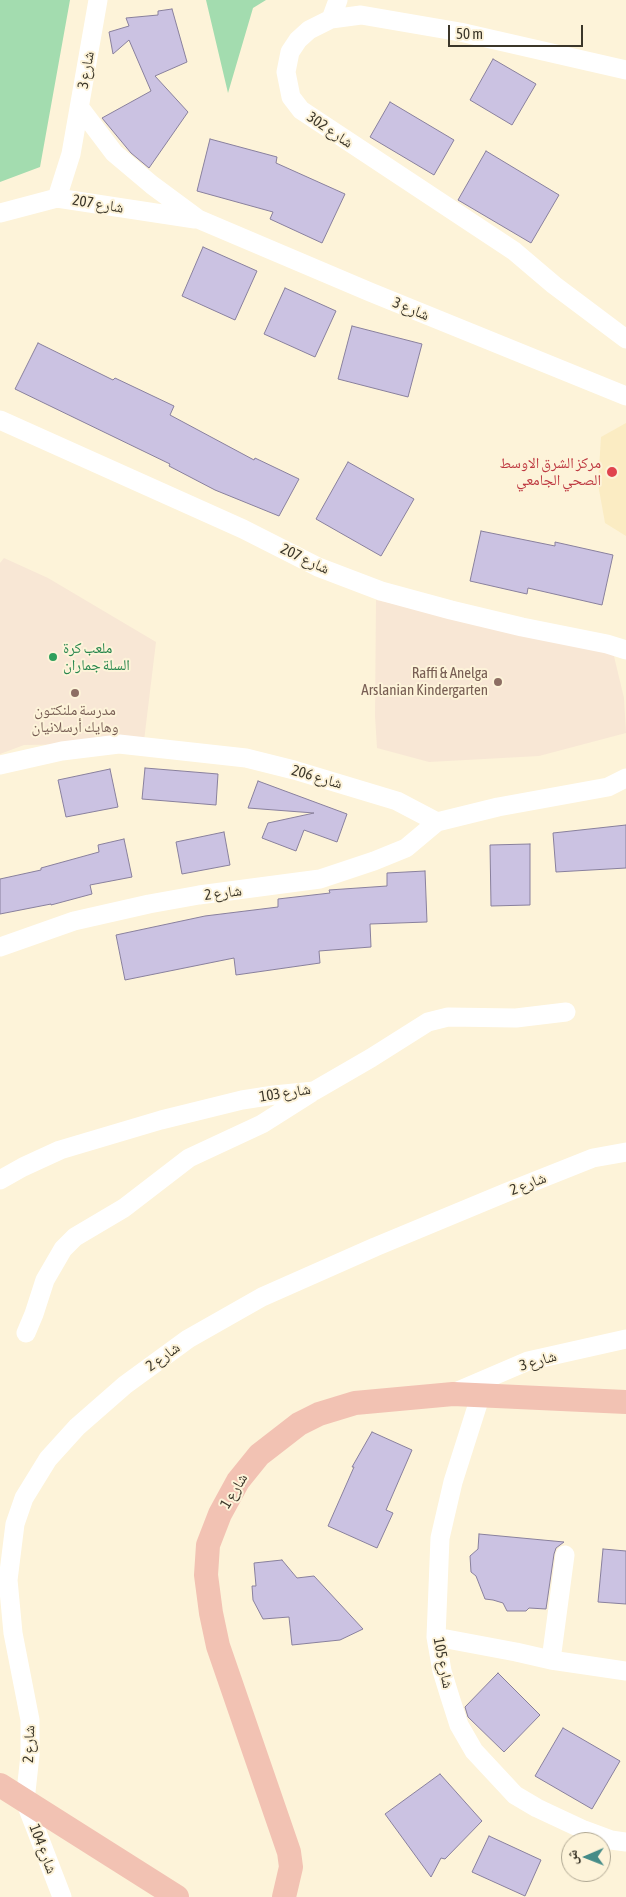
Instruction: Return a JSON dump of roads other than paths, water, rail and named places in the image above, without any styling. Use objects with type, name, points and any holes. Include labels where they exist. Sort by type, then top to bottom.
[{"type":"main road","name":"شارع 1","points":[[284,1897],[291,1867],[289,1852],[218,1646],[210,1613],[206,1575],[208,1545],[220,1514],[238,1481],[259,1455],[299,1424],[319,1414],[355,1403],[453,1394],[626,1402]]},
{"type":"main road","points":[[0,1785],[177,1897]]},
{"type":"street","name":"شارع 3","points":[[57,198],[71,154],[98,0]]},
{"type":"street","points":[[331,19],[338,0]]},
{"type":"street","name":"شارع 302","points":[[626,70],[460,32],[361,15],[331,19],[309,30],[298,40],[290,52],[286,72],[291,97],[301,110],[514,251],[554,285],[626,339]]},
{"type":"street","points":[[80,108],[114,153],[152,186],[198,219]]},
{"type":"street","name":"شارع 207","points":[[0,213],[57,198],[198,219]]},
{"type":"street","name":"شارع 3","points":[[198,219],[370,292],[626,396]]},
{"type":"street","name":"شارع 207","points":[[0,420],[243,529],[318,567],[381,591],[451,610],[626,650]]},
{"type":"street","name":"شارع 206","points":[[0,765],[62,751],[119,744],[246,758],[294,770],[397,801],[437,822]]},
{"type":"street","points":[[437,822],[498,807],[608,787],[626,778]]},
{"type":"street","name":"شارع 2","points":[[0,946],[74,921],[149,904],[200,895],[320,879],[406,848],[437,822]]},
{"type":"street","name":"شارع 103","points":[[0,1180],[60,1150],[161,1120],[242,1100],[314,1091],[428,1022],[448,1017],[516,1018],[566,1012]]},
{"type":"street","points":[[26,1333],[45,1280],[63,1249],[75,1237],[124,1208],[189,1158],[262,1124],[314,1091]]},
{"type":"street","name":"شارع 2","points":[[25,1802],[30,1755],[30,1720],[10,1610],[8,1580],[11,1549],[15,1524],[24,1498],[48,1459],[77,1427],[125,1385],[188,1339],[262,1297],[374,1247],[505,1193],[593,1158],[626,1152]]},
{"type":"street","name":"شارع 3","points":[[453,1394],[528,1361],[626,1339]]},
{"type":"street","name":"شارع 105","points":[[482,1394],[453,1482],[440,1538],[436,1637],[442,1670],[459,1725],[474,1751],[515,1795],[584,1830],[611,1840],[626,1842]]},
{"type":"street","points":[[551,1660],[565,1555]]},
{"type":"street","points":[[436,1637],[551,1660],[626,1671]]},
{"type":"street","name":"شارع 104","points":[[25,1802],[62,1897]]},
{"type":"place","name":"مركز الشرق الاوسط الصحي الجامعي","points":[[612,472]]},
{"type":"place","name":"ملعب كرة السلة جماران","points":[[53,657]]},
{"type":"place","name":"Raffi & Anelga Arslanian Kindergarten","points":[[498,682]]},
{"type":"place","name":"مدرسة ملنكتون وهايك أرسلانيان","points":[[75,693]]}]
